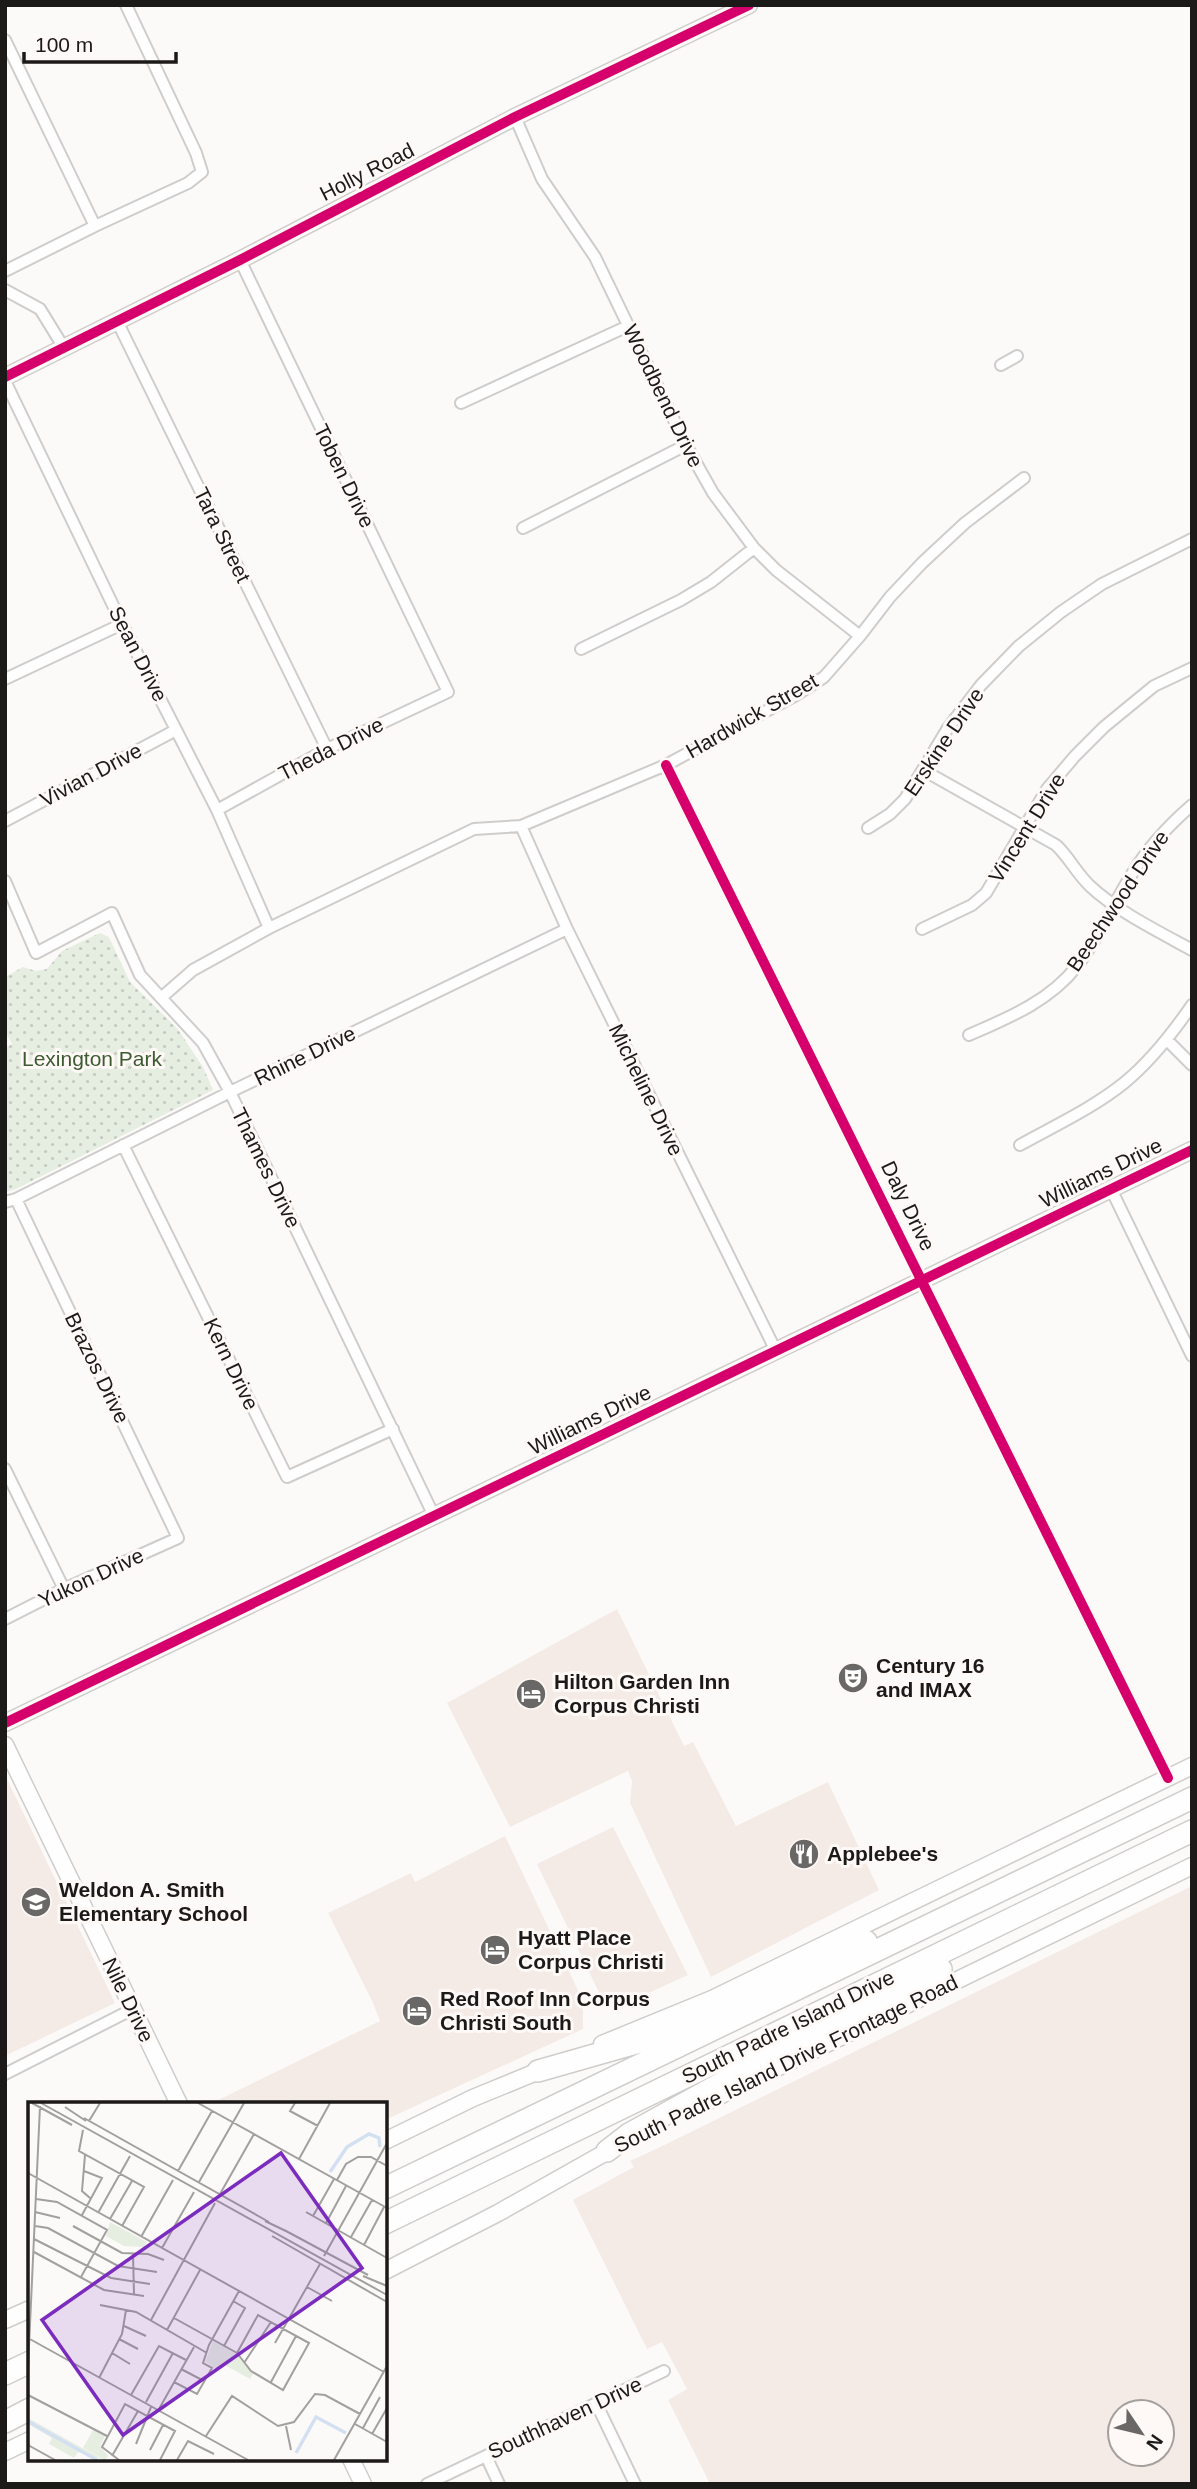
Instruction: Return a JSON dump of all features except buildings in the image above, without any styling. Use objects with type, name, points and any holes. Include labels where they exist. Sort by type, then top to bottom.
[{"type":"highway","name":"South Padre Island Drive","points":[[387,2187],[1192,1798]]},
{"type":"highway","name":"South Padre Island Drive","points":[[387,2222],[1192,1830]]},
{"type":"highway","points":[[607,2151],[629,2134],[780,2051],[1042,1917],[1125,1864]]},
{"type":"highway","points":[[538,2071],[647,2040],[921,1917],[1018,1883]]},
{"type":"highway","points":[[5,2361],[28,2354]]},
{"type":"highway","points":[[5,2374],[28,2363]]},
{"type":"highway","points":[[5,2408],[28,2397]]},
{"type":"highway","points":[[5,2421],[28,2410]]},
{"type":"main road","name":"Holly Road","points":[[5,379],[515,117],[750,5]]},
{"type":"main road","name":"Williams Drive","points":[[5,1723],[1192,1150]]},
{"type":"main road","name":"Nile Drive","points":[[5,1745],[178,2102]]},
{"type":"main road","points":[[387,2140],[473,2098],[712,1999],[1192,1766]]},
{"type":"main road","name":"South Padre Island Drive Frontage Road","points":[[387,2269],[498,2213],[607,2151],[1192,1866]]},
{"type":"main road","points":[[5,2320],[28,2310]]},
{"type":"main road","points":[[5,2452],[28,2441]]},
{"type":"main road","points":[[352,2461],[363,2484]]},
{"type":"street","points":[[5,271],[188,183],[202,172],[196,153],[126,5]]},
{"type":"street","points":[[5,40],[95,226]]},
{"type":"street","name":"Woodbend Drive","points":[[515,117],[542,178],[595,257],[686,445],[713,493],[754,548],[800,591],[860,636]]},
{"type":"street","name":"Toben Drive","points":[[240,260],[448,692]]},
{"type":"street","points":[[5,290],[40,309],[65,348]]},
{"type":"street","name":"Tara Street","points":[[117,321],[327,749]]},
{"type":"street","points":[[461,403],[628,326]]},
{"type":"street","points":[[1001,365],[1017,356]]},
{"type":"street","name":"Sean Drive","points":[[5,379],[122,624],[217,810],[269,928]]},
{"type":"street","points":[[523,528],[686,445]]},
{"type":"street","name":"Hardwick Street","points":[[162,997],[193,970],[269,928],[474,829],[521,826],[666,765],[806,689],[824,677],[890,597],[922,563],[965,523],[1024,478]]},
{"type":"street","name":"Erskine Drive","points":[[868,828],[890,814],[905,799],[948,728],[981,685],[1019,646],[1061,612],[1102,584],[1192,539]]},
{"type":"street","points":[[581,649],[681,600],[711,582],[754,548]]},
{"type":"street","points":[[5,679],[122,624]]},
{"type":"street","name":"Vincent Drive","points":[[922,929],[972,905],[986,893],[1047,789],[1104,727],[1154,686],[1192,668]]},
{"type":"street","name":"Theda Drive","points":[[217,810],[327,749],[448,692]]},
{"type":"street","name":"Vivian Drive","points":[[5,821],[176,730]]},
{"type":"street","name":"Daly Drive","points":[[666,765],[1168,1778]]},
{"type":"street","points":[[923,770],[1056,845],[1091,887],[1141,922],[1192,950]]},
{"type":"street","name":"Beechwood Drive","points":[[970,1035],[1016,1014],[1048,994],[1077,967],[1151,846],[1192,805]]},
{"type":"street","name":"Micheline Drive","points":[[521,826],[567,929],[776,1351]]},
{"type":"street","name":"Thames Drive","points":[[5,881],[36,953],[112,913],[139,975],[203,1043],[230,1092],[434,1516]]},
{"type":"street","name":"Rhine Drive","points":[[10,1200],[567,929]]},
{"type":"street","points":[[1020,1145],[1122,1085],[1167,1040],[1192,1005]]},
{"type":"street","points":[[1167,1040],[1192,1065]]},
{"type":"street","name":"Kern Drive","points":[[123,1145],[287,1478],[393,1429]]},
{"type":"street","points":[[1111,1189],[1192,1356]]},
{"type":"street","name":"Brazos Drive","points":[[10,1200],[178,1538]]},
{"type":"street","points":[[5,1469],[64,1589]]},
{"type":"street","name":"Yukon Drive","points":[[5,1619],[64,1589],[178,1538]]},
{"type":"street","points":[[5,2074],[133,2009]]},
{"type":"street","name":"Southhaven Drive","points":[[427,2484],[664,2371]]},
{"type":"street","points":[[597,2405],[635,2484]]},
{"type":"street","points":[[485,2456],[499,2484]]},
{"type":"shaded area","points":[[617,1609],[684,1746],[693,1742],[736,1826],[828,1782],[879,1890],[711,1977],[630,1803],[632,1781],[628,1771],[510,1827],[447,1703]]},
{"type":"shaded area","name":"Weldon A. Smith Elementary School","points":[[5,1775],[115,2003],[5,2056]]},
{"type":"shaded area","points":[[613,1827],[688,1975],[620,2006],[605,2005],[537,1864]]},
{"type":"shaded area","points":[[505,1836],[583,2001],[583,2029],[387,2119],[387,2102],[214,2102],[380,2021],[328,1913],[411,1873],[415,1882]]},
{"type":"shaded area","points":[[1192,1886],[1192,2484],[710,2484],[668,2400],[687,2389],[662,2342],[647,2349],[573,2200],[634,2167],[630,2161]]},
{"type":"green space","name":"Lexington Park","points":[[100,933],[109,937],[130,982],[177,1028],[203,1067],[213,1090],[16,1189],[5,1192],[5,1048],[12,1044],[5,1031],[5,977],[23,967],[36,971],[47,969],[62,951]]},
{"type":"cycle path","points":[[5,377],[240,260],[515,117],[749,5]]},
{"type":"cycle path","points":[[666,765],[1168,1778]]},
{"type":"cycle path","points":[[5,1723],[1192,1150]]},
{"type":"place","name":"Century 16 and IMAX","points":[[853,1678]]},
{"type":"place","name":"Hilton Garden Inn Corpus Christi","points":[[531,1694]]},
{"type":"place","name":"Applebee's","points":[[804,1854]]},
{"type":"place","name":"Weldon A. Smith Elementary School","points":[[36,1902]]},
{"type":"place","name":"Hyatt Place Corpus Christi","points":[[495,1950]]},
{"type":"place","name":"Red Roof Inn Corpus Christi South","points":[[417,2011]]}]
